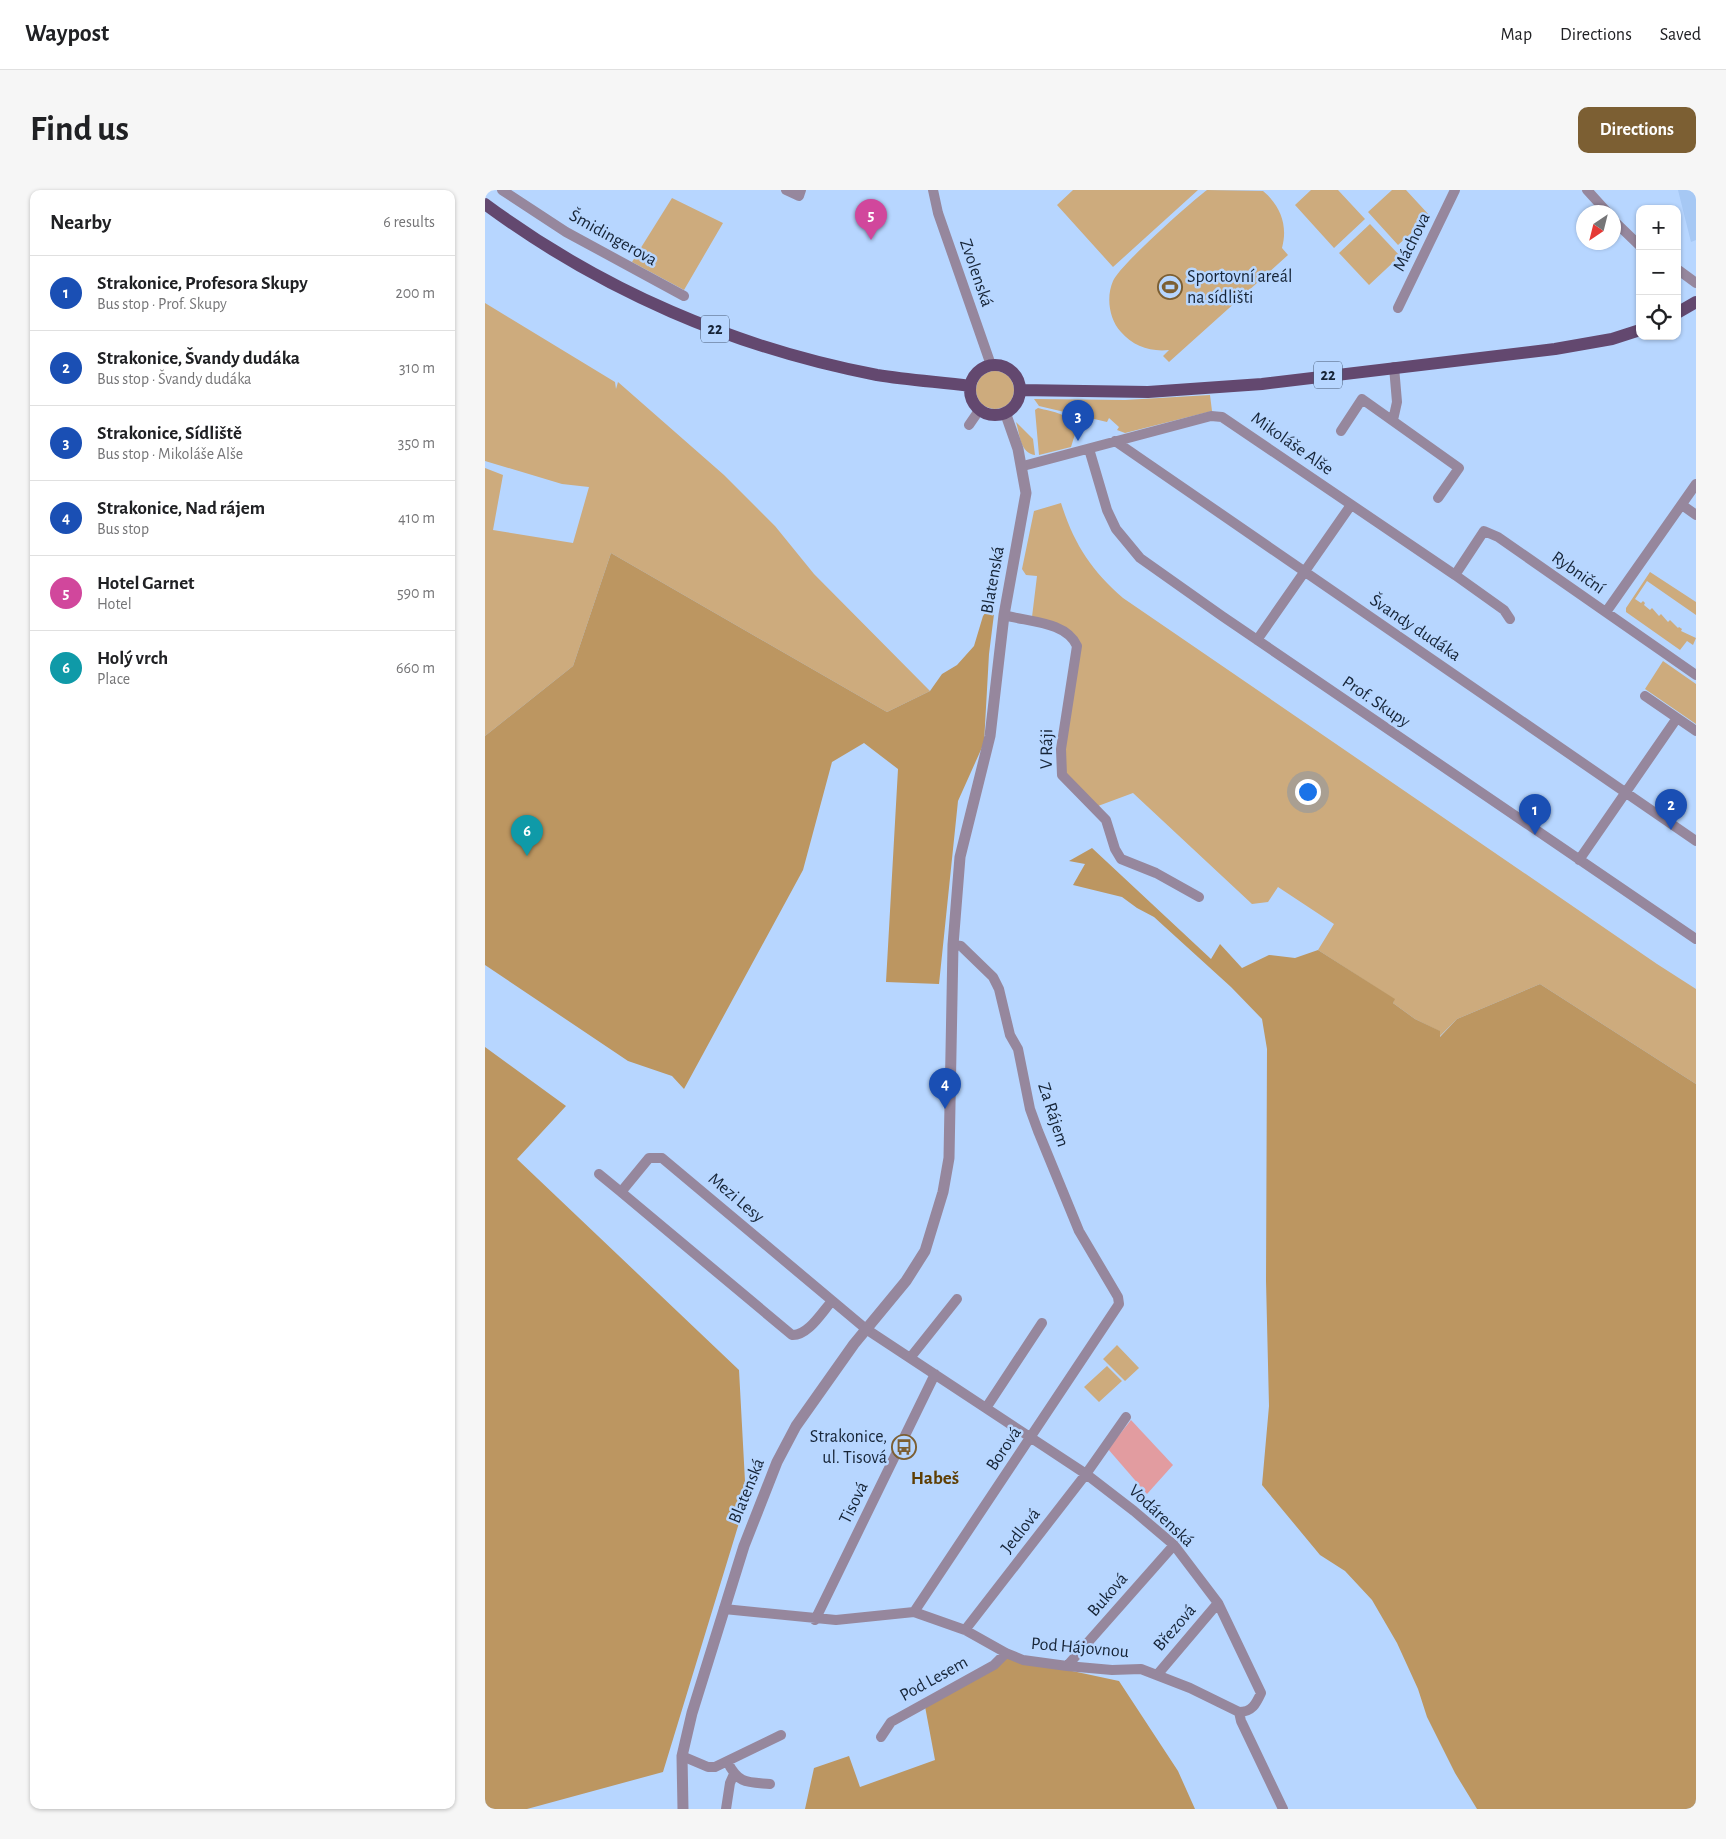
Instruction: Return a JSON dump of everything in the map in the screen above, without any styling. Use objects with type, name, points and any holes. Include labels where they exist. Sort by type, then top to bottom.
[{"type":"main road","name":"22","points":[[485,204],[548,247],[604,279],[661,308],[722,332],[784,352],[879,375],[970,386]]},
{"type":"main road","points":[[1681,311],[1696,302]]},
{"type":"main road","name":"22","points":[[1020,390],[1082,393],[1205,389],[1555,350],[1612,339],[1636,331]]},
{"type":"main road","points":[[991,365],[1005,367],[1011,371],[1019,383],[1020,390],[1015,404],[1005,412],[992,414],[980,410],[972,399],[970,386],[977,372],[991,365]]},
{"type":"street","name":"Šmidingerova","points":[[502,190],[566,232],[684,296]]},
{"type":"street","points":[[786,190],[799,196],[801,190]]},
{"type":"street","name":"Zvolenská","points":[[933,190],[938,213],[991,365]]},
{"type":"street","name":"Máchova","points":[[1398,308],[1455,190]]},
{"type":"street","points":[[1587,190],[1601,205]]},
{"type":"street","points":[[1621,228],[1636,242]]},
{"type":"street","points":[[1681,272],[1696,284]]},
{"type":"street","points":[[1393,420],[1397,402],[1394,367]]},
{"type":"street","points":[[1341,431],[1362,399],[1393,420],[1459,468],[1438,498]]},
{"type":"street","points":[[969,425],[980,410]]},
{"type":"street","name":"Blatenská","points":[[683,1808],[682,1756],[692,1713],[744,1546],[781,1455],[796,1426],[866,1329],[906,1281],[925,1251],[934,1225],[949,1158],[953,946],[960,858],[967,822],[986,757],[1004,615],[1025,505],[1026,482],[1023,466],[1005,412]]},
{"type":"street","name":"Mikoláše Alše","points":[[1023,466],[1211,416],[1223,417],[1455,575],[1504,610],[1510,619]]},
{"type":"street","name":"Švandy dudáka","points":[[1115,441],[1696,841]]},
{"type":"street","name":"Prof. Skupy","points":[[1089,449],[1107,510],[1126,544],[1139,558],[1696,940]]},
{"type":"street","points":[[1606,612],[1696,484]]},
{"type":"street","points":[[1257,640],[1351,504]]},
{"type":"street","points":[[1682,504],[1696,515]]},
{"type":"street","name":"Rybniční","points":[[1455,575],[1484,531],[1499,537],[1696,675]]},
{"type":"street","name":"V Ráji","points":[[1004,615],[1063,631],[1074,640],[1077,646],[1061,750],[1060,769],[1064,780],[1106,820],[1115,849],[1121,859],[1156,873],[1199,897]]},
{"type":"street","points":[[1645,696],[1696,731]]},
{"type":"street","points":[[1579,860],[1677,718]]},
{"type":"street","name":"Za Rájem","points":[[953,946],[961,946],[993,977],[999,989],[1010,1035],[1018,1049],[1030,1110],[1038,1131],[1079,1231],[1118,1297],[1119,1304]]},
{"type":"street","name":"Mezi Lesy","points":[[621,1192],[649,1158],[663,1158],[866,1329]]},
{"type":"street","points":[[599,1174],[792,1335],[798,1336],[805,1332],[832,1301]]},
{"type":"street","points":[[910,1358],[957,1299]]},
{"type":"street","name":"Borová","points":[[914,1612],[1119,1304]]},
{"type":"street","points":[[986,1408],[1041,1323]]},
{"type":"street","name":"Vodárenská","points":[[866,1329],[1086,1474],[1174,1545],[1218,1603],[1261,1693],[1256,1705],[1247,1712],[1239,1712]]},
{"type":"street","name":"Tisová","points":[[815,1620],[935,1374]]},
{"type":"street","name":"Jedlová","points":[[965,1630],[1086,1474],[1126,1417]]},
{"type":"street","name":"Buková","points":[[1067,1666],[1174,1545]]},
{"type":"street","name":"Březová","points":[[1157,1674],[1218,1603]]},
{"type":"street","name":"Pod Hájovnou","points":[[724,1609],[815,1620],[836,1620],[914,1612],[965,1630],[1006,1654],[1023,1660],[1112,1670],[1141,1669],[1157,1674],[1239,1712]]},
{"type":"street","name":"Pod Lesem","points":[[881,1737],[891,1722],[994,1665],[1006,1654]]},
{"type":"street","points":[[1239,1712],[1241,1721],[1283,1809]]},
{"type":"street","points":[[682,1756],[708,1767],[728,1763],[751,1749],[781,1735]]},
{"type":"street","points":[[728,1763],[734,1774],[742,1781],[770,1784]]},
{"type":"street","points":[[726,1809],[730,1782],[734,1774]]},
{"type":"shaded area","points":[[1073,190],[1198,190],[1113,267],[1057,205]]},
{"type":"shaded area","points":[[1207,190],[1263,191],[1279,210],[1284,232],[1282,248],[1288,255],[1169,362],[1163,356],[1169,350],[1155,350],[1142,347],[1126,337],[1117,327],[1110,308],[1111,287],[1118,273],[1128,262]]},
{"type":"shaded area","points":[[1311,190],[1338,190],[1365,219],[1334,248],[1295,205]]},
{"type":"shaded area","points":[[1392,190],[1406,190],[1430,216],[1398,245],[1368,212]]},
{"type":"shaded area","points":[[1678,190],[1696,190],[1696,240],[1691,242]]},
{"type":"shaded area","points":[[672,198],[723,223],[684,290],[632,262]]},
{"type":"shaded area","points":[[1370,224],[1400,256],[1369,285],[1339,253]]},
{"type":"shaded area","points":[[485,303],[615,382],[616,389],[618,382],[724,475],[775,526],[814,574],[930,691],[887,712],[611,553],[573,666],[485,736],[485,468],[503,475],[493,530],[573,543],[589,487],[562,484],[485,461]]},
{"type":"shaded area","points":[[995,371],[1008,377],[1014,390],[1008,403],[995,409],[982,403],[976,390],[982,377]]},
{"type":"shaded area","points":[[1210,395],[1212,411],[1125,433],[1117,430],[1119,427],[1109,418],[1107,422],[1039,406],[1034,399],[1125,400]]},
{"type":"shaded area","points":[[1038,408],[1061,414],[1070,420],[1076,431],[1071,447],[1039,455],[1035,410]]},
{"type":"shaded area","points":[[1016,422],[1033,439],[1035,455],[1030,454],[1023,447]]},
{"type":"shaded area","points":[[1061,503],[1078,544],[1085,555],[1102,577],[1123,598],[1696,989],[1696,1084],[1540,984],[1457,1019],[1439,1037],[1439,1031],[1415,1019],[1393,1003],[1394,999],[1318,950],[1334,924],[1278,887],[1268,902],[1252,904],[1133,793],[1098,806],[1061,776],[1077,644],[1032,617],[1037,576],[1026,575],[1022,569],[1034,511]]},
{"type":"shaded area","points":[[611,553],[887,712],[930,691],[942,674],[957,665],[974,646],[983,616],[996,598],[989,654],[984,743],[958,801],[939,984],[886,982],[898,769],[864,743],[832,762],[803,870],[684,1089],[672,1076],[628,1061],[485,965],[485,736],[573,666]]},
{"type":"shaded area","points":[[1650,572],[1696,602],[1696,615],[1647,581],[1635,599],[1641,603],[1643,601],[1644,605],[1650,610],[1652,608],[1659,616],[1661,614],[1668,622],[1670,620],[1678,628],[1682,629],[1681,631],[1696,638],[1693,645],[1687,641],[1680,650],[1626,612],[1626,608]]},
{"type":"shaded area","points":[[1663,661],[1696,684],[1696,724],[1645,689]]},
{"type":"shaded area","points":[[1092,848],[1211,959],[1220,944],[1242,968],[1269,955],[1295,958],[1318,950],[1395,999],[1393,1003],[1415,1019],[1440,1031],[1440,1037],[1457,1019],[1540,984],[1696,1084],[1696,1809],[1477,1809],[1455,1773],[1427,1717],[1418,1689],[1397,1643],[1372,1600],[1345,1571],[1320,1555],[1262,1485],[1269,1406],[1266,1281],[1267,1049],[1262,1019],[1231,987],[1154,917],[1122,897],[1073,885],[1085,864],[1069,861]]},
{"type":"shaded area","points":[[485,1047],[566,1106],[517,1159],[739,1370],[746,1500],[663,1772],[527,1809],[485,1809]]},
{"type":"shaded area","points":[[1117,1345],[1139,1368],[1125,1381],[1103,1359]]},
{"type":"shaded area","points":[[1107,1366],[1122,1381],[1099,1402],[1084,1387]]},
{"type":"shaded area","points":[[1131,1420],[1173,1465],[1147,1494],[1108,1449]]},
{"type":"shaded area","points":[[1007,1657],[1119,1681],[1178,1771],[1195,1809],[805,1809],[814,1768],[849,1756],[860,1787],[935,1760],[924,1701]]},
{"type":"place","name":"Hotel Garnet","points":[[871,240]]},
{"type":"place","name":"Sportovní areál na sídlišti","points":[[1170,287]]},
{"type":"place","name":"Strakonice, Sídliště","points":[[1078,441]]},
{"type":"place","name":"Strakonice, Švandy dudáka","points":[[1671,830]]},
{"type":"place","name":"Strakonice, Profesora Skupy","points":[[1535,835]]},
{"type":"place","name":"Holý vrch","points":[[527,856]]},
{"type":"place","name":"Strakonice, Nad rájem","points":[[945,1109]]},
{"type":"place","name":"Strakonice, ul. Tisová","points":[[904,1447]]},
{"type":"district","name":"Habeš","points":[[935,1478]]}]
